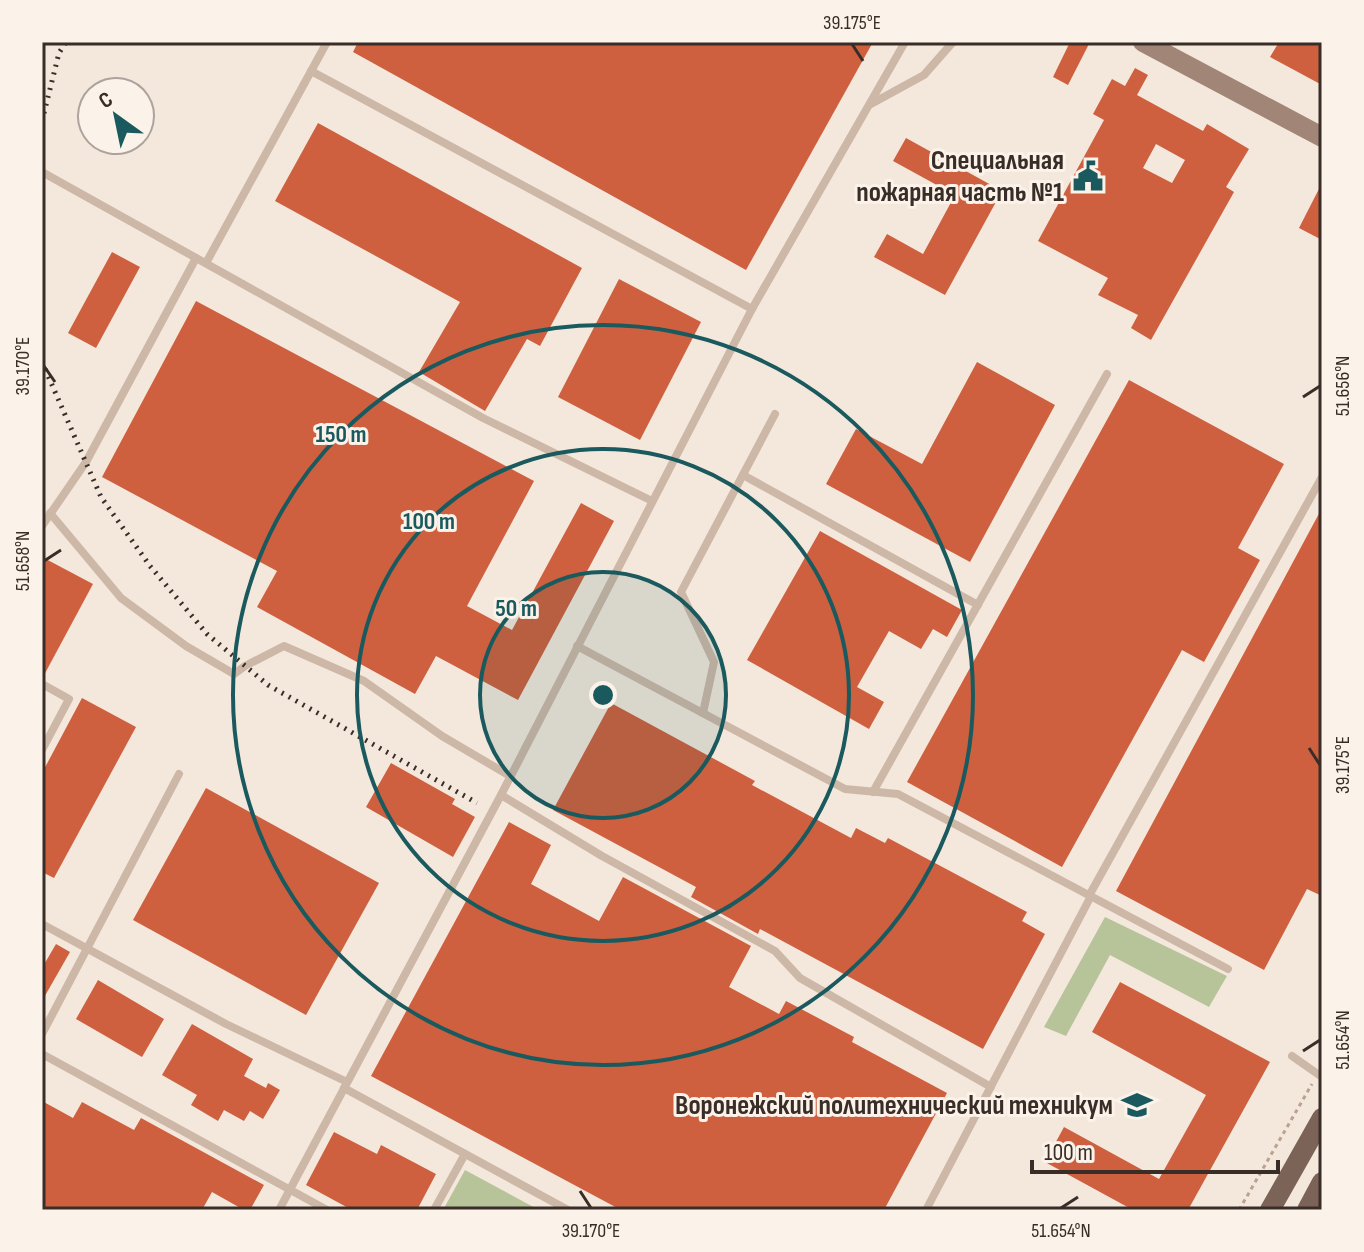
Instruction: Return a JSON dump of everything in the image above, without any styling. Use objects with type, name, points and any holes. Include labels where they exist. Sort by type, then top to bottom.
[{"type":"main road","points":[[1270,1210],[1322,1118]]},
{"type":"main road","points":[[1307,1210],[1322,1182]]},
{"type":"street","points":[[1143,42],[1322,137]]},
{"type":"lane","points":[[206,263],[327,42]]},
{"type":"lane","points":[[279,1210],[501,795],[752,309],[905,42]]},
{"type":"lane","points":[[870,104],[924,75],[953,42]]},
{"type":"lane","points":[[311,71],[752,309]]},
{"type":"lane","points":[[42,172],[483,418],[652,501]]},
{"type":"lane","points":[[42,526],[86,462],[196,258]]},
{"type":"lane","points":[[873,792],[1107,374]]},
{"type":"lane","points":[[703,713],[714,662],[681,592],[775,414]]},
{"type":"lane","points":[[743,475],[978,605]]},
{"type":"lane","points":[[926,1210],[1090,895],[1322,477]]},
{"type":"lane","points":[[50,513],[121,598],[186,646],[234,674],[284,646],[364,681],[442,736],[510,776]]},
{"type":"lane","points":[[577,646],[845,789],[898,794],[1228,969]]},
{"type":"lane","points":[[42,684],[69,699],[42,750]]},
{"type":"lane","points":[[42,1034],[179,774]]},
{"type":"lane","points":[[501,795],[602,856],[775,951],[800,978],[991,1087]]},
{"type":"lane","points":[[42,924],[346,1085],[568,1210]]},
{"type":"lane","points":[[42,1054],[327,1210]]},
{"type":"lane","points":[[1292,1056],[1320,1075]]},
{"type":"lane","points":[[434,1210],[465,1154]]},
{"type":"path","points":[[1239,1210],[1320,1075]]},
{"type":"green space","points":[[1105,917],[1227,976],[1209,1007],[1110,955],[1066,1036],[1044,1027]]},
{"type":"green space","points":[[465,1170],[539,1210],[443,1210]]},
{"type":"building","points":[[358,42],[873,42],[746,270],[353,52]]},
{"type":"building","points":[[1070,42],[1090,42],[1068,85],[1053,77]]},
{"type":"building","points":[[1279,42],[1322,42],[1322,85],[1270,57]]},
{"type":"building","points":[[1135,68],[1148,75],[1137,95],[1203,131],[1207,124],[1249,149],[1226,187],[1234,192],[1151,340],[1131,328],[1138,315],[1098,295],[1108,278],[1038,241],[1104,120],[1093,114],[1112,79],[1125,86]],"holes":[[[1156,144],[1185,160],[1172,183],[1143,168]]]},
{"type":"building","points":[[318,123],[582,268],[540,346],[527,339],[485,411],[419,372],[460,302],[275,201]]},
{"type":"building","points":[[906,138],[1002,191],[945,295],[874,257],[887,234],[923,254],[955,195],[893,161]]},
{"type":"building","points":[[1322,183],[1322,240],[1299,228]]},
{"type":"building","points":[[112,252],[140,267],[96,348],[68,333]]},
{"type":"building","points":[[619,279],[701,322],[640,440],[558,397]]},
{"type":"building","points":[[196,301],[534,481],[467,606],[512,630],[581,503],[614,521],[518,700],[436,656],[415,694],[257,607],[277,571],[102,477]]},
{"type":"building","points":[[977,362],[1055,405],[970,562],[826,484],[856,429],[922,464]]},
{"type":"building","points":[[1129,380],[1284,464],[1238,548],[1260,560],[1204,662],[1182,650],[1062,867],[907,782]]},
{"type":"building","points":[[1322,508],[1322,896],[1307,889],[1264,970],[1116,891]]},
{"type":"building","points":[[820,531],[962,610],[947,637],[933,629],[921,649],[889,631],[857,687],[884,702],[869,729],[747,660]]},
{"type":"building","points":[[42,557],[93,584],[43,677],[42,677]]},
{"type":"building","points":[[82,698],[136,727],[54,878],[42,872],[42,773]]},
{"type":"building","points":[[611,703],[755,781],[752,785],[851,838],[856,828],[885,843],[888,838],[1027,912],[1022,921],[1045,934],[983,1049],[760,929],[758,934],[691,897],[696,887],[553,810]]},
{"type":"building","points":[[391,763],[455,799],[452,804],[475,817],[453,857],[366,807]]},
{"type":"building","points":[[206,788],[379,883],[306,1015],[133,920]]},
{"type":"building","points":[[509,822],[551,845],[531,884],[599,921],[623,877],[751,946],[729,987],[779,1014],[786,1001],[854,1037],[852,1042],[947,1093],[884,1210],[621,1210],[371,1076]]},
{"type":"building","points":[[56,944],[70,952],[42,1001],[42,968]]},
{"type":"building","points":[[98,980],[164,1019],[142,1057],[76,1019]]},
{"type":"building","points":[[1120,982],[1270,1062],[1188,1210],[1133,1210],[1045,1162],[1064,1127],[1159,1179],[1206,1095],[1092,1032]]},
{"type":"building","points":[[192,1024],[253,1059],[244,1076],[266,1088],[268,1083],[280,1090],[263,1119],[250,1111],[244,1121],[224,1110],[218,1121],[191,1105],[197,1095],[162,1075]]},
{"type":"building","points":[[42,1101],[73,1118],[82,1102],[134,1130],[141,1118],[264,1185],[250,1210],[244,1210],[212,1192],[202,1210],[42,1210]]},
{"type":"building","points":[[334,1132],[377,1154],[381,1145],[436,1174],[417,1210],[352,1210],[306,1185]]},
{"type":"railway","points":[[42,121],[59,53],[66,42]]},
{"type":"railway","points":[[42,362],[101,497],[150,566],[207,634],[268,685],[477,803]]},
{"type":"place","name":"Специальная пожарная часть №1","points":[[1088,176]]},
{"type":"place","name":"Воронежский политехнический техникум","points":[[1137,1105]]}]
